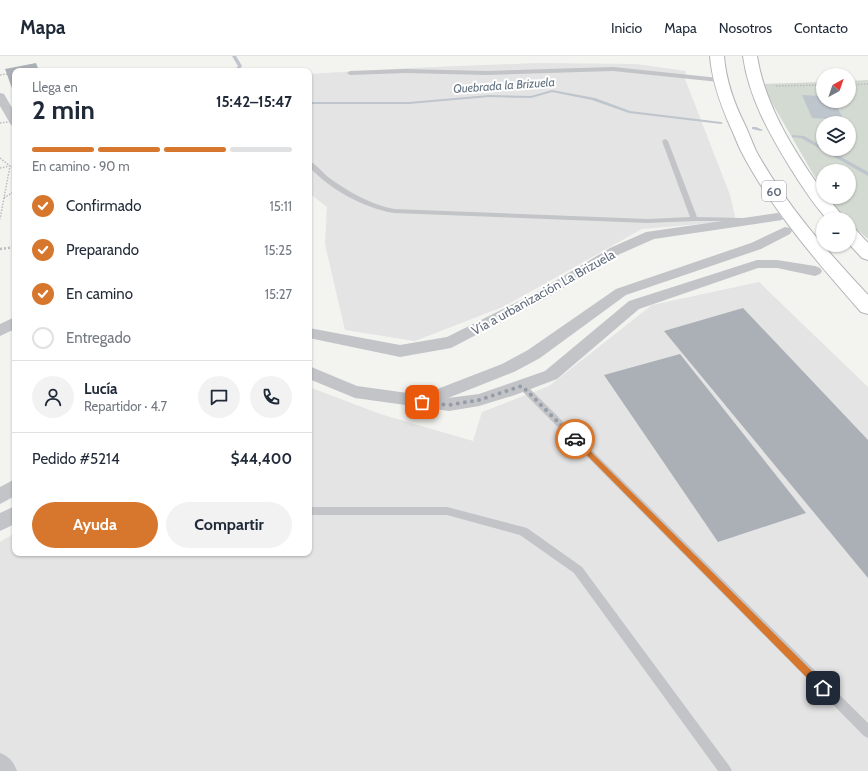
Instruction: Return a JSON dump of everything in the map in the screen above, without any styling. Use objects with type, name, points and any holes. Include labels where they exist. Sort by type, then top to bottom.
[{"type":"highway","name":"60","points":[[717,56],[719,80],[752,157],[772,188],[831,266],[868,307]]},
{"type":"highway","name":"60","points":[[750,56],[751,68],[760,98],[776,131],[803,175],[831,212]]},
{"type":"highway","points":[[733,115],[728,127],[729,136],[781,224],[815,271],[831,286],[868,313]]},
{"type":"highway","points":[[856,241],[868,254]]},
{"type":"street","points":[[0,96],[12,117]]},
{"type":"street","name":"Vía a urbanización La Brizuela","points":[[312,334],[400,351],[451,342],[542,294],[615,252],[651,235],[748,220],[781,224]]},
{"type":"street","points":[[422,402],[508,368],[534,354],[621,292],[756,246],[781,224]]},
{"type":"street","points":[[312,373],[355,392],[449,405],[479,400],[550,375],[634,305],[757,264],[777,264],[815,271]]},
{"type":"street","points":[[0,331],[12,324]]},
{"type":"street","points":[[0,496],[12,489]]},
{"type":"street","points":[[0,523],[12,516]]},
{"type":"street","points":[[0,765],[5,771]]},
{"type":"lane","points":[[350,73],[487,73],[613,69],[719,80]]},
{"type":"lane","points":[[665,141],[694,219]]},
{"type":"lane","points":[[312,166],[317,172],[348,192],[368,203],[387,210],[648,221],[694,219],[748,220]]},
{"type":"lane","points":[[522,386],[868,732]]},
{"type":"lane","points":[[312,511],[448,511],[523,531],[578,570],[726,771]]},
{"type":"path","points":[[0,75],[7,74]]},
{"type":"path","points":[[856,85],[868,84]]},
{"type":"path","points":[[760,98],[773,86],[816,85]]},
{"type":"path","points":[[0,123],[12,122]]},
{"type":"path","points":[[0,158],[10,166]]},
{"type":"path","points":[[0,168],[10,166]]},
{"type":"path","points":[[0,218],[10,166]]},
{"type":"path","points":[[4,198],[12,193]]},
{"type":"path","points":[[0,249],[12,247]]},
{"type":"shaded area","points":[[537,63],[636,64],[686,71],[685,79],[730,195],[736,221],[642,229],[505,306],[415,341],[345,330],[325,244],[327,207],[312,195],[312,74]]},
{"type":"shaded area","points":[[868,80],[868,239],[856,229],[856,212],[838,212],[832,204],[856,204],[856,164],[816,164],[816,179],[761,84],[816,82],[816,108],[856,108],[856,81]]},
{"type":"shaded area","points":[[802,95],[816,96],[816,108],[838,108],[842,116],[816,116],[816,118],[812,118]]},
{"type":"shaded area","points":[[759,282],[868,387],[868,771],[0,771],[0,542],[12,535],[12,556],[312,556],[312,388],[380,414],[473,441],[482,412],[549,386],[652,305]]},
{"type":"building","points":[[36,63],[38,68],[12,68],[12,88],[5,69]]},
{"type":"building","points":[[743,308],[868,440],[868,578],[664,331]]},
{"type":"building","points":[[680,354],[806,513],[718,542],[604,375]]},
{"type":"waterway","name":"Quebrada la Brizuela","points":[[234,56],[240,66],[238,68]]},
{"type":"waterway","name":"Quebrada la Brizuela","points":[[312,103],[409,103],[489,96],[531,97],[552,91],[593,99],[629,112],[721,123]]},
{"type":"waterway","name":"Quebrada la Brizuela","points":[[754,128],[761,130]]},
{"type":"waterway","name":"Quebrada la Brizuela","points":[[794,136],[802,137],[868,174]]},
{"type":"way so far","points":[[422,402],[449,405],[479,400],[522,386],[575,439]]},
{"type":"route","points":[[575,439],[823,688]]}]
